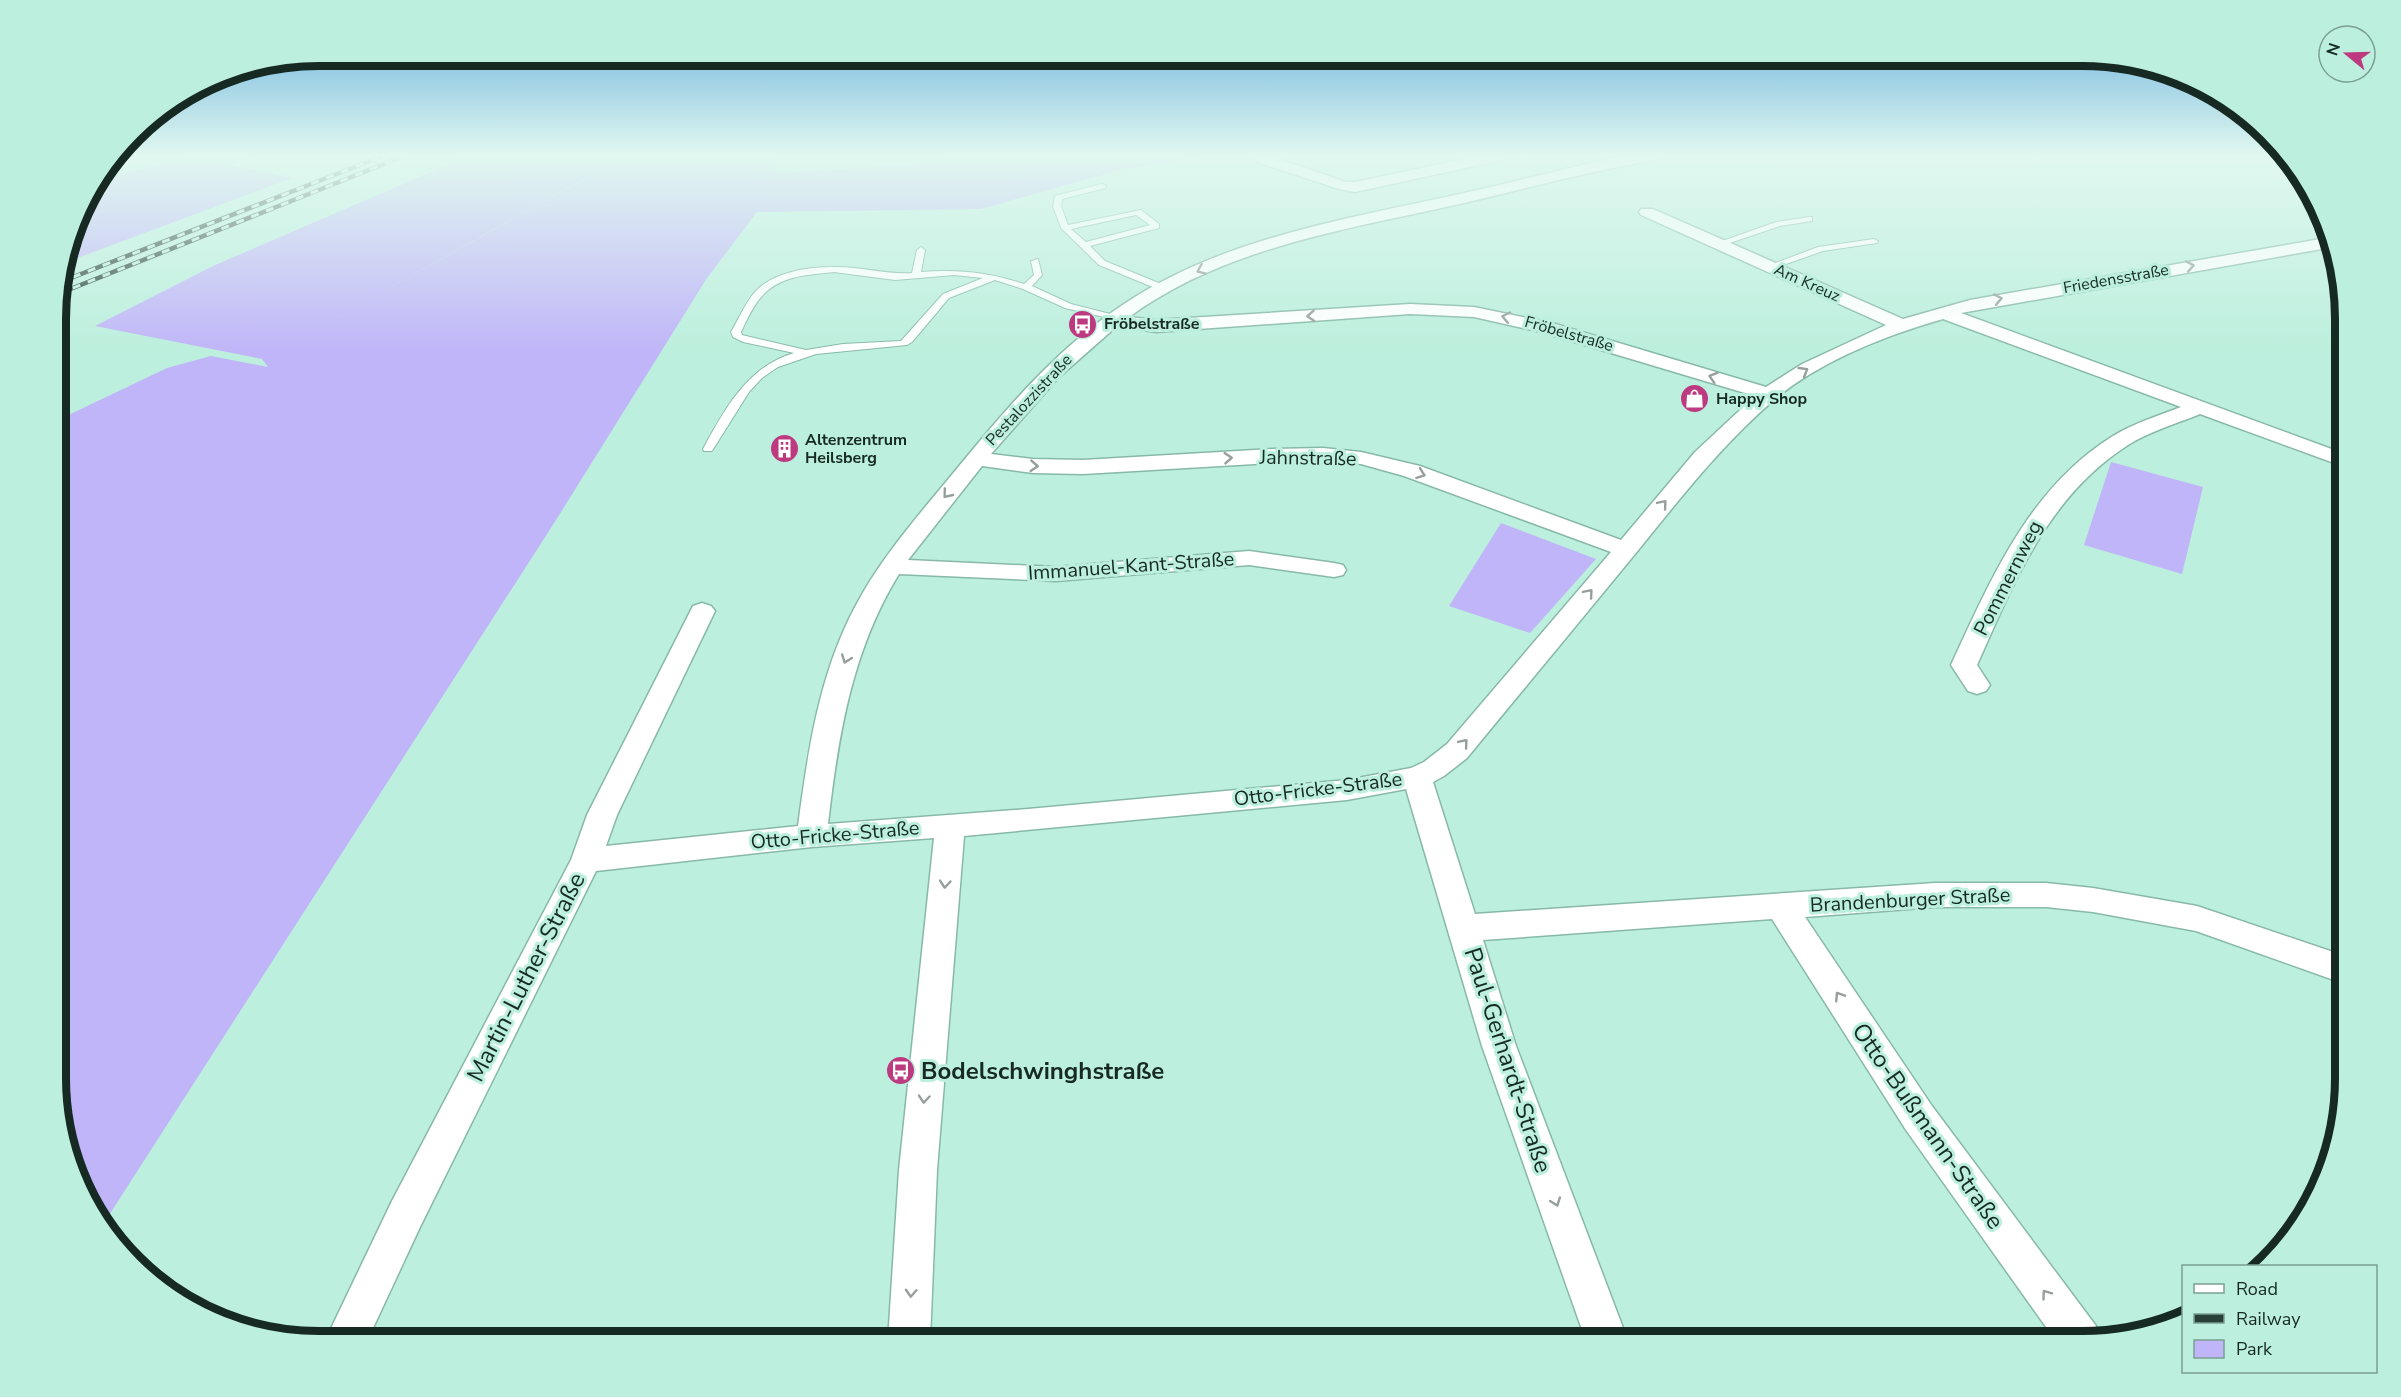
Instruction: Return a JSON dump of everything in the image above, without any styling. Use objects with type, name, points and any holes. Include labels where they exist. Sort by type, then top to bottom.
[{"type":"street","name":"Pestalozzistraße","points":[[812,836],[828,720],[840,675],[858,626],[892,566],[976,459],[1044,381],[1115,318],[1163,288],[1229,258],[1300,234],[1357,221]]},
{"type":"street","name":"Am Kreuz","points":[[1667,221],[1902,325]]},
{"type":"street","name":"Friedensstraße","points":[[1902,325],[1941,312],[2008,297],[2323,244]]},
{"type":"street","name":"Fröbelstraße","points":[[1115,318],[1156,326],[1410,309],[1474,312],[1537,324],[1769,394]]},
{"type":"street","points":[[1941,312],[2335,457]]},
{"type":"street","name":"Otto-Fricke-Straße","points":[[586,860],[812,836],[1347,790],[1417,777],[1434,769],[1457,751],[1703,457],[1769,394],[1824,360],[1902,325]]},
{"type":"street","name":"Pommernweg","points":[[1977,685],[1964,666],[2029,531],[2062,486],[2084,466],[2122,439],[2198,408]]},
{"type":"street","name":"Jahnstraße","points":[[976,459],[1033,466],[1083,468],[1274,455],[1323,454],[1361,458],[1412,471],[1626,549]]},
{"type":"street","name":"Immanuel-Kant-Straße","points":[[892,566],[1056,574],[1249,558],[1334,570]]},
{"type":"street","name":"Martin-Luther-Straße","points":[[351,1331],[406,1214],[586,860],[602,815],[702,611]]},
{"type":"street","name":"Paul-Gerhardt-Straße","points":[[1417,777],[1465,928],[1499,1046],[1603,1331]]},
{"type":"street","points":[[910,1331],[918,1170],[950,825]]},
{"type":"street","name":"Brandenburger Straße","points":[[1465,928],[1935,895],[2046,895],[2093,900],[2197,919],[2335,967]]},
{"type":"street","name":"Otto-Bußmann-Straße","points":[[1781,907],[1919,1118],[2074,1331]]},
{"type":"lane","points":[[1063,221],[1065,228],[1102,263],[1163,288]]},
{"type":"lane","points":[[1065,228],[1096,221]]},
{"type":"lane","points":[[1084,245],[1156,226],[1150,221]]},
{"type":"lane","points":[[1718,244],[1779,224],[1796,221]]},
{"type":"lane","points":[[1769,267],[1830,247],[1874,241]]},
{"type":"lane","points":[[916,275],[921,250]]},
{"type":"lane","points":[[1026,287],[1038,275],[1035,261]]},
{"type":"lane","points":[[806,353],[738,337],[736,332],[758,294],[767,286],[786,276],[819,270],[845,269],[895,277],[969,272],[995,277],[1026,287],[1068,306],[1115,318]]},
{"type":"lane","points":[[708,449],[731,405],[755,377],[784,361],[823,349],[904,343],[946,296],[995,277]]},
{"type":"green space","points":[[85,221],[176,221],[74,259]]},
{"type":"green space","points":[[317,221],[508,221],[337,317],[509,221],[750,221],[707,278],[556,520],[108,1217],[92,1190],[79,1159],[68,1111],[66,1078],[66,416],[167,368],[211,356],[268,367],[262,359],[95,326],[213,266]]},
{"type":"green space","points":[[2111,462],[2203,487],[2182,574],[2084,545]]},
{"type":"green space","points":[[1501,523],[1596,559],[1530,633],[1449,606]]},
{"type":"railway","points":[[69,279],[216,221]]},
{"type":"railway","points":[[68,290],[241,221]]},
{"type":"place","name":"Fröbelstraße","points":[[1083,324]]},
{"type":"place","name":"Happy Shop","points":[[1695,399]]},
{"type":"place","name":"Altenzentrum Heilsberg","points":[[784,449]]},
{"type":"place","name":"Bodelschwinghstraße","points":[[900,1071]]}]
